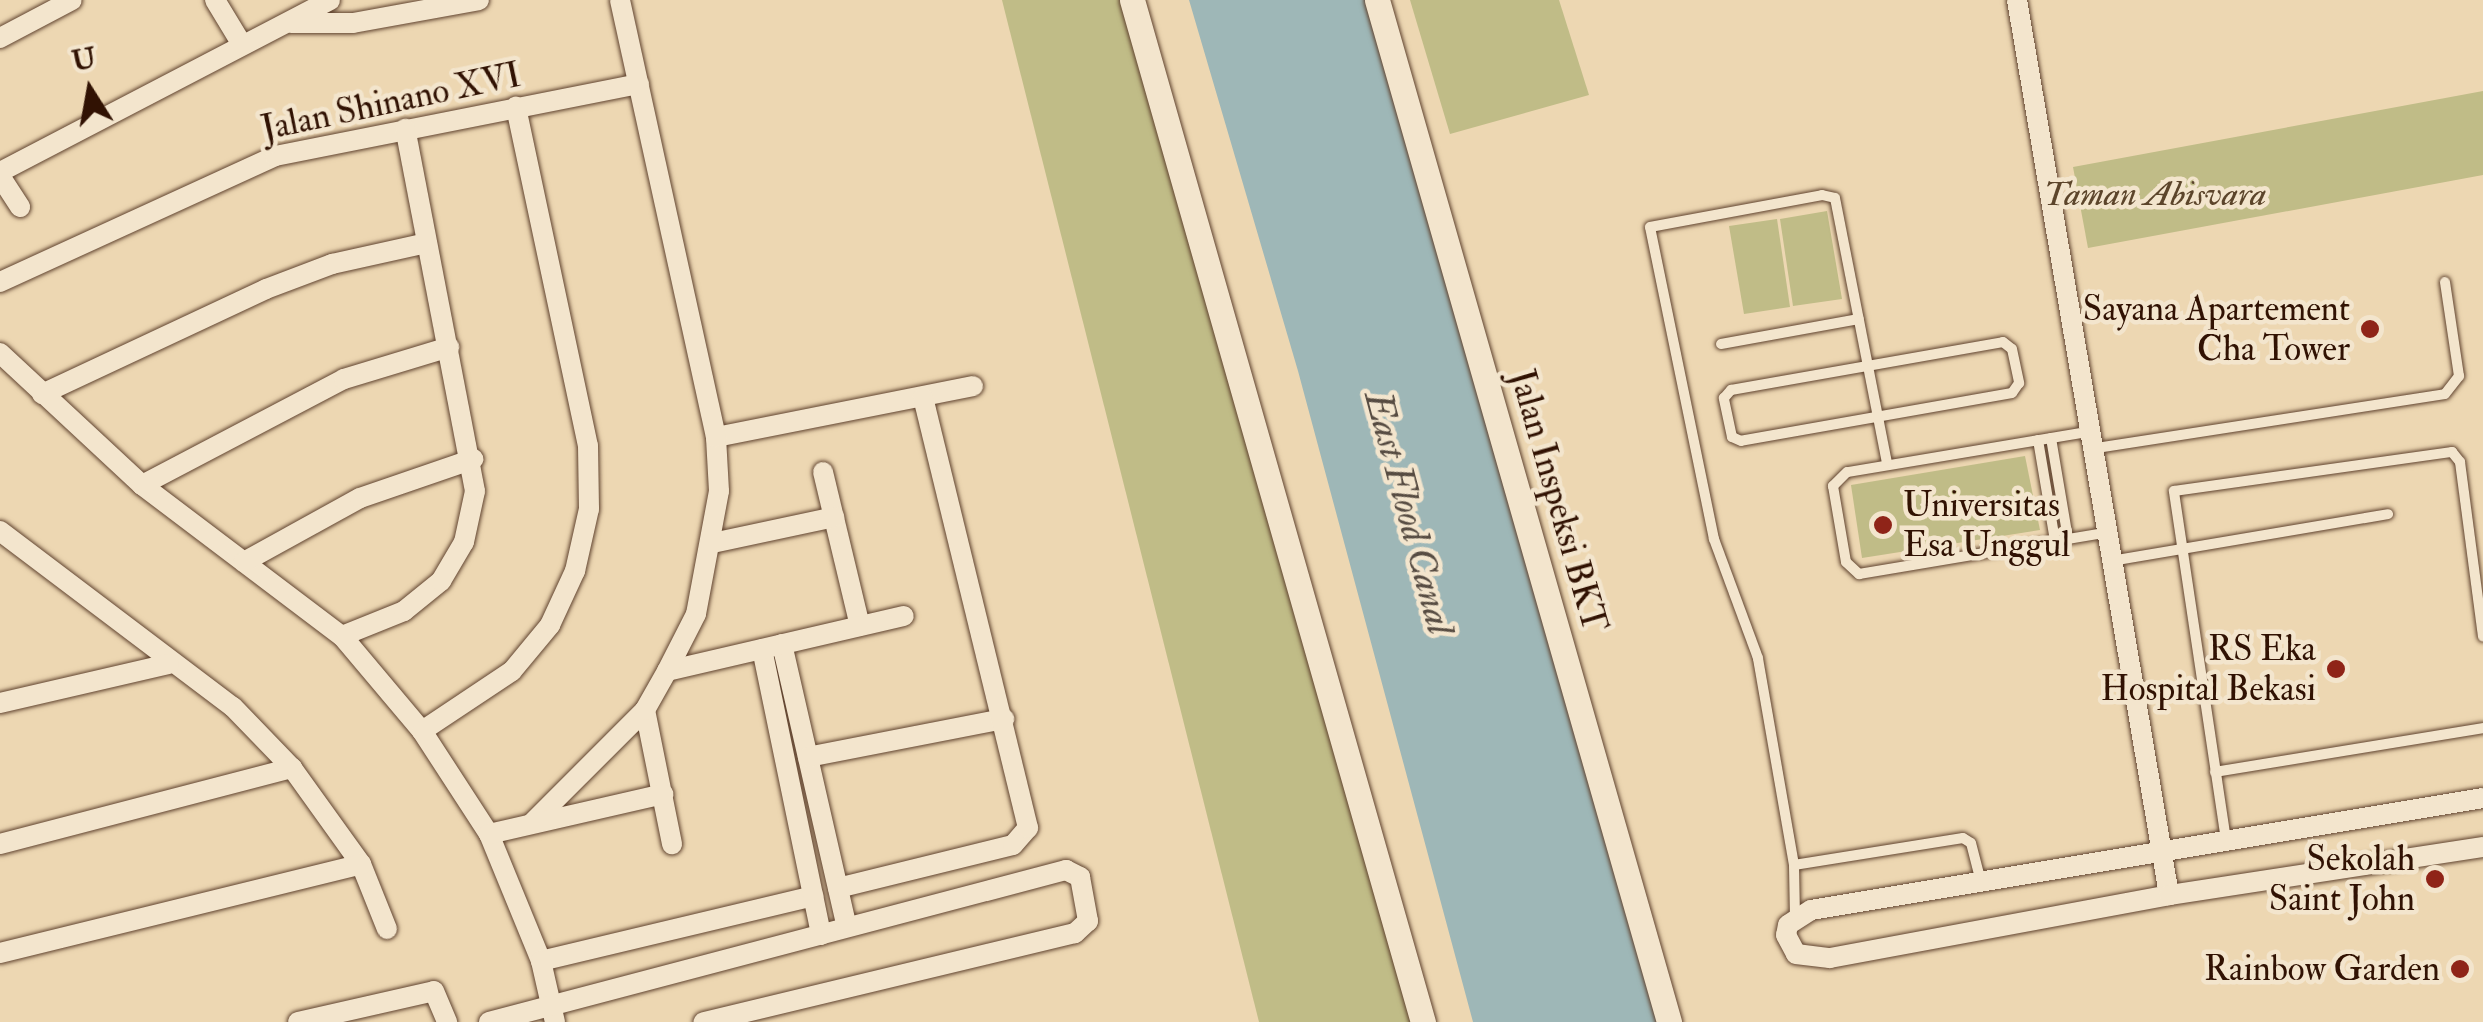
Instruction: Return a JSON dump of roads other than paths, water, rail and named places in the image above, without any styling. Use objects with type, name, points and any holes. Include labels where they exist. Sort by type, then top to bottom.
[{"type":"street","points":[[0,38],[72,0]]},
{"type":"street","points":[[215,0],[241,43]]},
{"type":"street","points":[[20,208],[0,174],[241,43],[330,0]]},
{"type":"street","points":[[284,23],[353,23],[480,0]]},
{"type":"street","points":[[532,823],[645,710],[696,614],[714,543],[716,437],[620,0]]},
{"type":"street","points":[[1132,0],[1423,1022]]},
{"type":"street","name":"Jalan Inspeksi BKT","points":[[1377,0],[1669,1022]]},
{"type":"street","points":[[2016,0],[2088,441],[2169,894]]},
{"type":"street","name":"Jalan Shinano XVI","points":[[0,282],[275,156],[639,84]]},
{"type":"street","points":[[422,731],[512,671],[550,625],[574,571],[589,509],[588,446],[516,107]]},
{"type":"street","points":[[342,636],[404,611],[441,581],[464,542],[473,459],[405,128]]},
{"type":"street","points":[[42,394],[266,289],[332,264],[427,243]]},
{"type":"street","points":[[142,486],[344,379],[448,347]]},
{"type":"street","points":[[0,353],[142,486],[342,636],[422,731],[489,834],[541,961],[553,1014]]},
{"type":"street","points":[[716,437],[973,386]]},
{"type":"street","points":[[541,961],[836,880],[1013,844],[1026,835],[1004,719],[923,398]]},
{"type":"street","points":[[244,562],[360,498],[473,459]]},
{"type":"street","points":[[823,472],[860,626]]},
{"type":"street","points":[[714,543],[834,517]]},
{"type":"street","points":[[0,531],[169,664],[233,707],[292,768],[361,864],[388,929]]},
{"type":"street","points":[[667,671],[904,616]]},
{"type":"street","points":[[772,647],[808,757],[848,926]]},
{"type":"street","points":[[772,647],[821,935]]},
{"type":"street","points":[[0,703],[169,664]]},
{"type":"street","points":[[645,710],[672,844]]},
{"type":"street","points":[[808,757],[1004,719]]},
{"type":"street","points":[[0,844],[292,768]]},
{"type":"street","points":[[489,834],[663,794]]},
{"type":"street","points":[[2483,798],[1811,910],[1795,918],[1786,934],[1791,950],[1830,958],[2169,894],[2483,847]]},
{"type":"street","points":[[0,953],[361,864]]},
{"type":"street","points":[[489,1022],[553,1014],[848,926],[1070,869],[1080,877],[1088,916],[1075,933],[703,1022]]},
{"type":"street","points":[[298,1022],[434,992],[447,1022]]},
{"type":"lane","points":[[1795,918],[1794,865],[1758,658],[1714,538],[1650,227],[1832,195],[1886,464]]},
{"type":"lane","points":[[2105,532],[1851,570],[1836,480],[1886,464],[2051,438],[2088,441],[2454,390],[2458,376],[2445,282]]},
{"type":"lane","points":[[1721,344],[1859,319]]},
{"type":"lane","points":[[2003,342],[2012,349],[2020,383],[2012,393],[1878,419],[1736,442],[1724,398],[1731,390],[2003,342]]},
{"type":"lane","points":[[2051,438],[2068,539]]},
{"type":"lane","points":[[2038,440],[2055,540]]},
{"type":"lane","points":[[2226,840],[2171,501],[2177,488],[2442,449],[2460,462],[2483,636]]},
{"type":"lane","points":[[2110,561],[2388,514]]},
{"type":"lane","points":[[2216,772],[2483,728]]},
{"type":"lane","points":[[1794,865],[1963,838],[1972,843],[1981,882]]},
{"type":"water","name":"East Flood Canal","points":[[1189,0],[1369,0],[1660,1022],[1473,1022],[1298,371]]},
{"type":"place","name":"Sayana Apartement Cha Tower","points":[[2370,329]]},
{"type":"place","name":"Universitas Esa Unggul","points":[[1883,525]]},
{"type":"place","name":"RS Eka Hospital Bekasi","points":[[2336,669]]},
{"type":"place","name":"Sekolah Saint John","points":[[2435,879]]},
{"type":"place","name":"Rainbow Garden","points":[[2460,969]]},
{"type":"park label","name":"Taman Abisvara","points":[[2155,194]]}]
